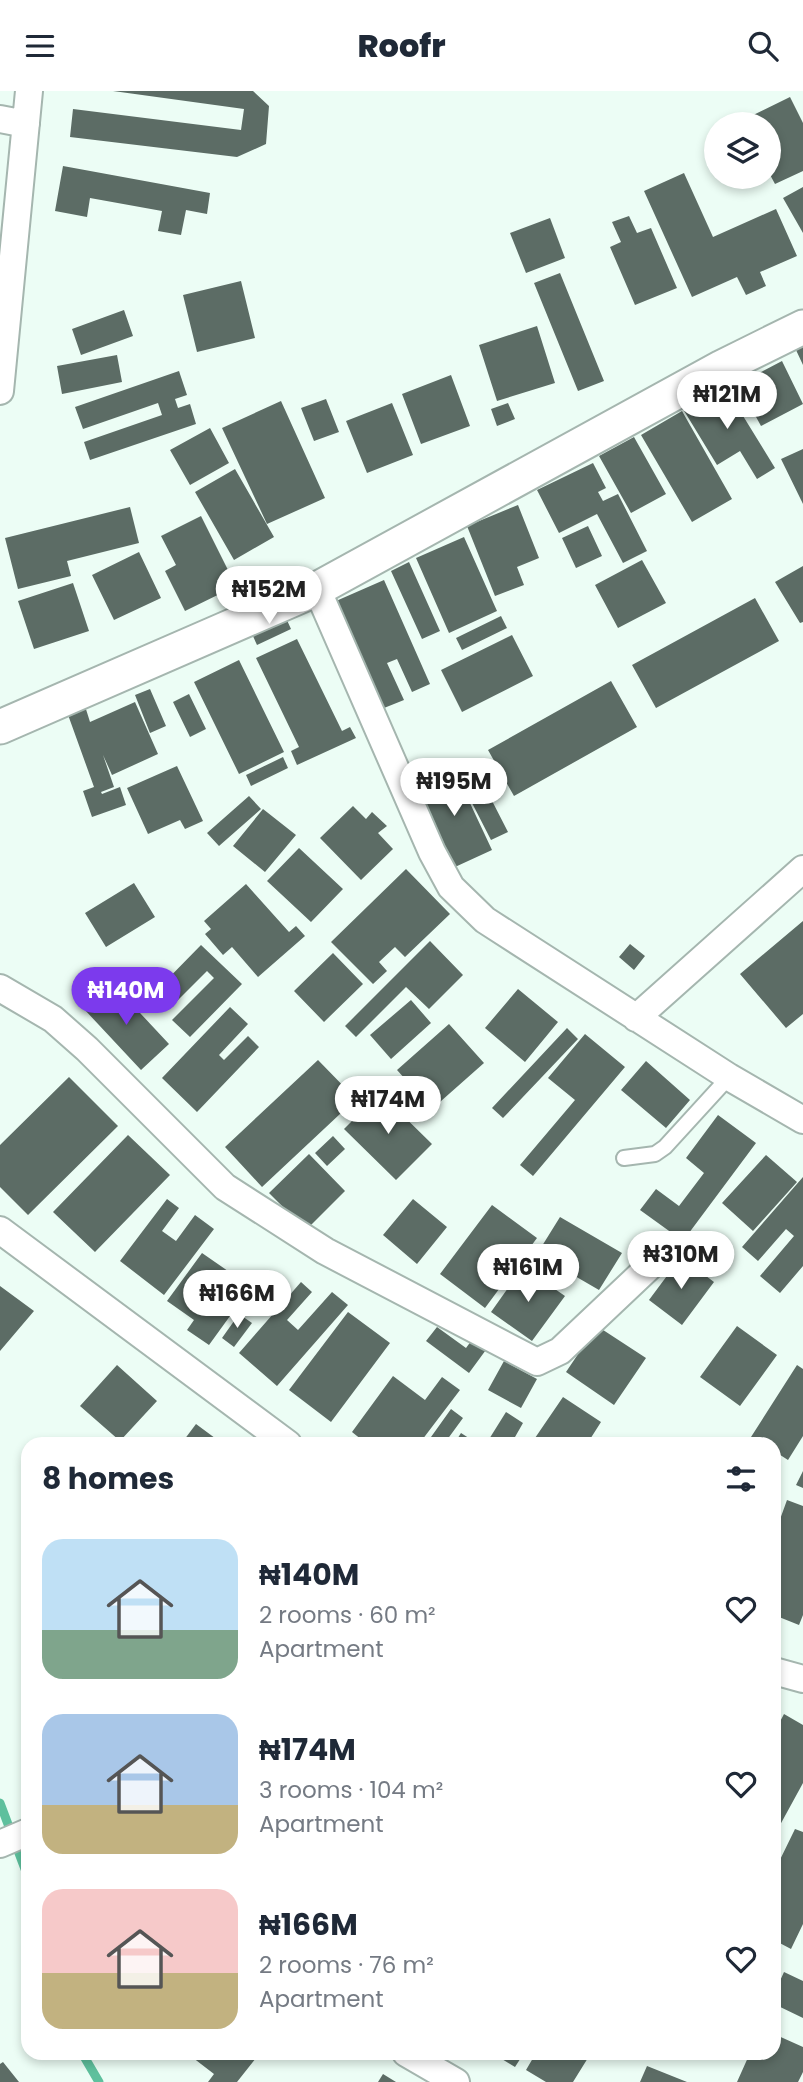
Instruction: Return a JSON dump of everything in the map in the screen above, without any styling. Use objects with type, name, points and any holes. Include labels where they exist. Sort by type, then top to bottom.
[{"type":"street","points":[[0,391],[13,121],[29,91]]},
{"type":"street","points":[[0,727],[317,589],[722,367],[803,327]]},
{"type":"street","points":[[317,589],[388,756],[451,887],[485,920],[729,1077],[803,1120]]},
{"type":"street","points":[[636,1018],[803,869]]},
{"type":"street","points":[[0,988],[53,1019],[88,1049],[225,1188],[325,1251],[537,1362],[560,1351],[667,1250]]},
{"type":"street","points":[[0,1230],[279,1437]]},
{"type":"street","points":[[781,1673],[803,1679]]},
{"type":"street","points":[[0,1844],[21,1835]]},
{"type":"street","points":[[418,2060],[456,2082]]},
{"type":"lane","points":[[624,1158],[655,1154],[665,1147],[729,1077]]},
{"type":"building","points":[[113,91],[253,91],[269,106],[266,144],[237,157],[70,137],[73,109],[241,130],[244,109]]},
{"type":"building","points":[[790,97],[803,123],[803,171],[781,181],[781,112],[759,112]]},
{"type":"building","points":[[63,166],[210,193],[207,214],[186,210],[181,235],[158,231],[162,211],[90,198],[87,217],[55,211]]},
{"type":"building","points":[[684,173],[713,237],[776,209],[797,256],[760,272],[766,286],[746,295],[737,277],[692,297],[644,191]]},
{"type":"building","points":[[803,187],[803,233],[783,198]]},
{"type":"building","points":[[629,216],[637,233],[651,228],[677,288],[635,305],[610,247],[621,242],[612,222]]},
{"type":"building","points":[[550,218],[565,258],[526,273],[510,233]]},
{"type":"building","points":[[560,273],[604,381],[578,391],[534,283]]},
{"type":"building","points":[[241,281],[255,338],[197,352],[183,295]]},
{"type":"building","points":[[124,310],[133,336],[81,355],[72,329]]},
{"type":"building","points":[[537,326],[555,383],[497,401],[479,345]]},
{"type":"building","points":[[803,347],[803,365],[796,350]]},
{"type":"building","points":[[117,355],[122,382],[62,394],[57,366]]},
{"type":"building","points":[[782,361],[803,404],[761,426],[738,384]]},
{"type":"building","points":[[179,371],[187,395],[175,399],[178,408],[190,404],[196,424],[90,460],[84,442],[162,415],[158,403],[83,429],[75,407]]},
{"type":"building","points":[[451,375],[470,426],[421,444],[402,394]]},
{"type":"building","points":[[724,385],[775,468],[757,479],[740,451],[717,465],[683,409]]},
{"type":"building","points":[[326,399],[339,432],[314,441],[301,408]]},
{"type":"building","points":[[281,401],[325,498],[267,524],[222,428]]},
{"type":"building","points":[[392,403],[413,455],[367,473],[346,421]]},
{"type":"building","points":[[508,403],[515,419],[497,426],[491,409]]},
{"type":"building","points":[[682,411],[732,499],[692,522],[641,435]]},
{"type":"building","points":[[210,428],[229,463],[190,485],[170,450]]},
{"type":"building","points":[[634,437],[666,494],[631,513],[599,456]]},
{"type":"building","points":[[803,449],[803,504],[781,459]]},
{"type":"building","points":[[593,463],[606,488],[598,492],[603,501],[618,494],[647,551],[623,563],[597,514],[559,533],[537,490]]},
{"type":"building","points":[[235,469],[274,537],[234,560],[195,492]]},
{"type":"building","points":[[518,505],[539,558],[517,567],[524,585],[495,596],[467,526]]},
{"type":"building","points":[[130,507],[139,543],[67,561],[71,576],[18,589],[5,538]]},
{"type":"building","points":[[201,516],[236,586],[185,611],[165,571],[176,565],[161,536]]},
{"type":"building","points":[[588,526],[602,556],[576,568],[562,538]]},
{"type":"building","points":[[464,537],[497,611],[449,633],[416,558]]},
{"type":"building","points":[[139,552],[161,598],[114,620],[92,575]]},
{"type":"building","points":[[642,560],[666,603],[618,628],[595,585]]},
{"type":"building","points":[[409,562],[440,631],[422,639],[391,571]]},
{"type":"building","points":[[803,566],[803,622],[800,623],[775,582]]},
{"type":"building","points":[[384,580],[430,684],[412,692],[397,659],[387,663],[404,700],[384,708],[336,601]]},
{"type":"building","points":[[73,583],[89,631],[34,649],[18,601]]},
{"type":"building","points":[[755,598],[779,641],[656,708],[632,665]]},
{"type":"building","points":[[281,607],[291,629],[257,645],[247,623]]},
{"type":"building","points":[[501,616],[507,628],[462,650],[456,638]]},
{"type":"building","points":[[512,635],[533,676],[462,712],[441,670]]},
{"type":"building","points":[[297,639],[342,731],[350,727],[356,738],[297,765],[291,751],[299,747],[256,658]]},
{"type":"building","points":[[239,660],[284,752],[239,774],[194,682]]},
{"type":"building","points":[[611,681],[637,727],[514,796],[488,750]]},
{"type":"building","points":[[150,689],[166,726],[150,733],[135,695]]},
{"type":"building","points":[[189,694],[206,729],[190,737],[173,702]]},
{"type":"building","points":[[135,702],[158,754],[112,775],[103,755],[114,787],[101,792],[102,794],[120,787],[126,805],[92,817],[83,791],[94,787],[67,712],[85,706],[90,722]]},
{"type":"building","points":[[283,757],[288,768],[251,786],[246,775]]},
{"type":"building","points":[[177,766],[203,821],[185,829],[180,820],[148,834],[127,788]]},
{"type":"building","points":[[454,769],[492,850],[455,867],[417,786]]},
{"type":"building","points":[[488,793],[508,832],[491,840],[471,801]]},
{"type":"building","points":[[249,796],[261,809],[219,846],[207,833]]},
{"type":"building","points":[[353,806],[366,819],[372,812],[387,826],[378,833],[393,849],[361,880],[320,838]]},
{"type":"building","points":[[263,809],[296,835],[265,872],[233,846]]},
{"type":"building","points":[[299,848],[343,889],[311,922],[267,881]]},
{"type":"building","points":[[406,869],[450,914],[405,957],[395,947],[379,962],[387,971],[373,984],[331,942]]},
{"type":"building","points":[[134,883],[155,917],[106,947],[85,913]]},
{"type":"building","points":[[246,884],[289,932],[296,926],[305,936],[258,977],[232,947],[223,955],[205,934],[211,929],[204,921]]},
{"type":"building","points":[[803,921],[803,1014],[786,1028],[740,974]]},
{"type":"building","points":[[430,941],[463,975],[429,1009],[406,987],[356,1037],[345,1026]]},
{"type":"building","points":[[630,944],[645,956],[634,970],[619,957]]},
{"type":"building","points":[[201,945],[242,984],[190,1037],[172,1020],[214,978],[207,971],[168,1010],[152,995]]},
{"type":"building","points":[[333,953],[363,984],[324,1022],[294,991]]},
{"type":"building","points":[[112,983],[169,1044],[141,1070],[84,1009]]},
{"type":"building","points":[[518,989],[558,1022],[525,1062],[485,1028]]},
{"type":"building","points":[[411,1000],[431,1023],[391,1059],[370,1035]]},
{"type":"building","points":[[230,1007],[248,1024],[219,1055],[224,1060],[248,1036],[259,1047],[197,1112],[162,1078]]},
{"type":"building","points":[[449,1024],[484,1063],[432,1109],[397,1070]]},
{"type":"building","points":[[567,1028],[578,1039],[503,1118],[492,1108]]},
{"type":"building","points":[[585,1034],[625,1067],[533,1176],[520,1165],[575,1100],[548,1078]]},
{"type":"building","points":[[318,1060],[356,1099],[262,1187],[225,1147]]},
{"type":"building","points":[[646,1061],[690,1100],[666,1128],[621,1090]]},
{"type":"building","points":[[69,1077],[118,1126],[28,1215],[0,1187],[0,1145]]},
{"type":"building","points":[[380,1093],[432,1144],[396,1180],[344,1129]]},
{"type":"building","points":[[718,1115],[756,1143],[683,1241],[640,1210],[656,1189],[679,1206],[704,1173],[686,1158]]},
{"type":"building","points":[[128,1135],[170,1175],[95,1252],[53,1212]]},
{"type":"building","points":[[333,1136],[345,1149],[327,1166],[315,1153]]},
{"type":"building","points":[[309,1154],[345,1191],[306,1230],[269,1193]]},
{"type":"building","points":[[766,1155],[797,1182],[753,1231],[722,1203]]},
{"type":"building","points":[[803,1177],[803,1266],[780,1293],[760,1276],[794,1236],[786,1229],[758,1261],[742,1247]]},
{"type":"building","points":[[167,1199],[179,1208],[162,1231],[176,1241],[195,1215],[214,1229],[164,1295],[120,1261]]},
{"type":"building","points":[[413,1199],[447,1227],[417,1264],[383,1235]]},
{"type":"building","points":[[492,1205],[537,1238],[485,1308],[440,1274]]},
{"type":"building","points":[[560,1217],[622,1253],[599,1290],[537,1254]]},
{"type":"building","points":[[202,1253],[251,1287],[209,1345],[187,1330],[194,1320],[167,1301]]},
{"type":"building","points":[[681,1257],[714,1282],[682,1325],[649,1300]]},
{"type":"building","points":[[523,1267],[565,1296],[532,1341],[491,1312]]},
{"type":"building","points":[[301,1282],[312,1292],[287,1320],[298,1330],[332,1292],[348,1305],[277,1386],[239,1353]]},
{"type":"building","points":[[0,1286],[34,1311],[0,1351]]},
{"type":"building","points":[[348,1312],[390,1343],[331,1422],[289,1390]]},
{"type":"building","points":[[239,1314],[252,1323],[234,1347],[222,1338]]},
{"type":"building","points":[[597,1326],[646,1358],[614,1405],[566,1372]]},
{"type":"building","points":[[737,1326],[777,1355],[740,1406],[700,1377]]},
{"type":"building","points":[[437,1327],[466,1348],[477,1333],[491,1343],[469,1373],[426,1341]]},
{"type":"building","points":[[504,1361],[537,1379],[521,1408],[488,1390]]},
{"type":"building","points":[[117,1365],[157,1401],[124,1437],[115,1437],[80,1406]]},
{"type":"building","points":[[797,1365],[803,1369],[803,1436],[788,1460],[781,1456],[781,1437],[751,1437]]},
{"type":"building","points":[[393,1376],[425,1400],[442,1377],[460,1390],[424,1437],[358,1437],[352,1432]]},
{"type":"building","points":[[563,1397],[601,1422],[591,1437],[536,1437]]},
{"type":"building","points":[[451,1409],[463,1418],[449,1437],[431,1437]]},
{"type":"building","points":[[506,1412],[523,1423],[515,1437],[490,1437]]},
{"type":"building","points":[[196,1424],[214,1437],[186,1437]]},
{"type":"building","points":[[803,1471],[803,1488],[796,1485]]},
{"type":"building","points":[[787,1500],[803,1506],[803,1615],[799,1625],[781,1618],[781,1517]]},
{"type":"building","points":[[784,1714],[803,1725],[803,1783],[781,1823],[781,1720]]},
{"type":"building","points":[[795,1829],[803,1832],[803,1924],[791,1949],[781,1944],[781,1858]]},
{"type":"building","points":[[784,1972],[803,1981],[803,2018],[781,2007],[781,1979]]},
{"type":"building","points":[[781,2037],[803,2047],[803,2072],[798,2082],[737,2082],[747,2060],[781,2060]]},
{"type":"building","points":[[196,2060],[254,2060],[237,2082],[208,2082],[214,2074]]},
{"type":"building","points":[[504,2060],[520,2060],[515,2067]]},
{"type":"building","points":[[532,2060],[587,2060],[573,2082],[546,2082],[526,2070]]},
{"type":"building","points":[[3,2062],[19,2082],[0,2082],[0,2064]]},
{"type":"building","points":[[647,2066],[687,2082],[640,2082]]},
{"type":"building","points":[[383,2074],[396,2082],[378,2082]]},
{"type":"waterway","points":[[0,1803],[21,1858]]},
{"type":"waterway","points":[[86,2060],[99,2082]]}]
